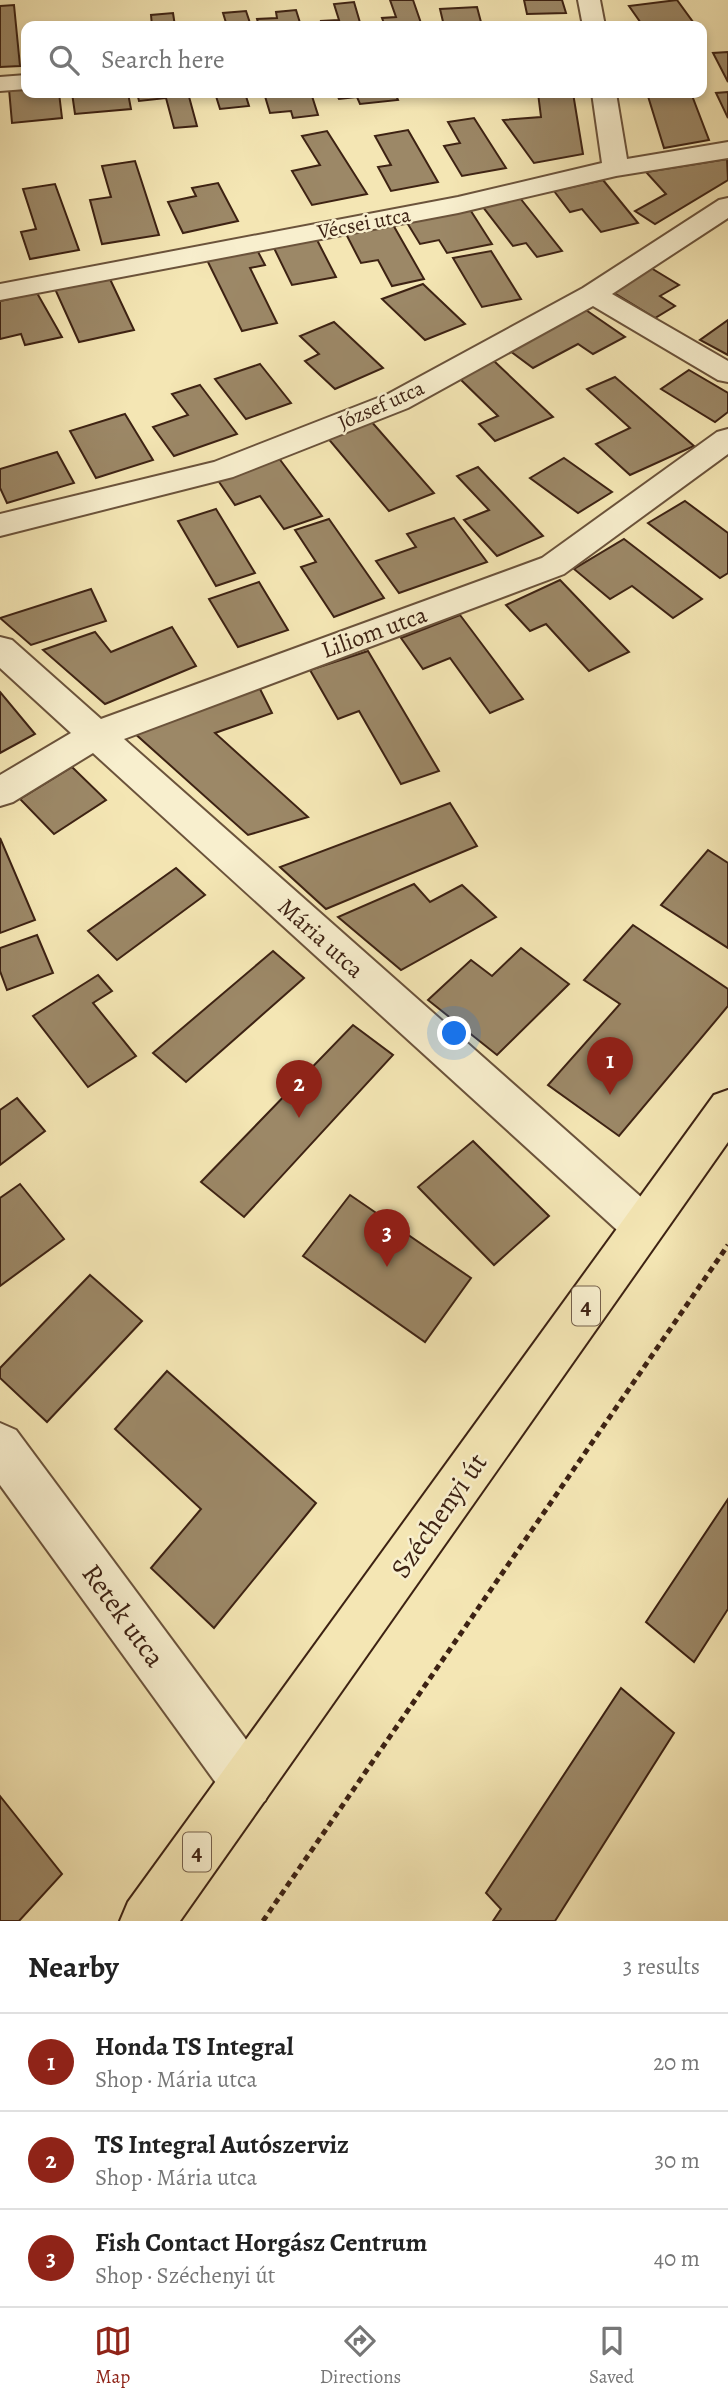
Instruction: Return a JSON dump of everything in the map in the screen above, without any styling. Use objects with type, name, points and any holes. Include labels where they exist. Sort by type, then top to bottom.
[{"type":"main road","name":"Széchenyi út","points":[[147,1921],[728,1108]]},
{"type":"street","points":[[589,0],[593,21]]},
{"type":"street","points":[[0,84],[21,82]]},
{"type":"street","points":[[605,98],[616,168]]},
{"type":"street","name":"Vécsei utca","points":[[0,292],[458,205],[616,168],[728,150]]},
{"type":"street","name":"József utca","points":[[0,525],[222,470],[398,401],[593,294],[728,206]]},
{"type":"street","points":[[593,294],[728,373]]},
{"type":"street","name":"Liliom utca","points":[[0,792],[94,736],[553,566],[728,439]]},
{"type":"street","name":"Mária utca","points":[[0,649],[643,1226]]},
{"type":"street","name":"Retek utca","points":[[0,1446],[247,1783]]},
{"type":"path","points":[[263,1921],[728,1245]]},
{"type":"building","points":[[390,0],[413,0],[420,21],[383,21],[382,18],[396,17]]},
{"type":"building","points":[[524,0],[562,0],[566,13],[527,14]]},
{"type":"building","points":[[677,0],[692,21],[640,21],[629,6]]},
{"type":"building","points":[[354,2],[360,21],[321,21],[339,20],[334,4]]},
{"type":"building","points":[[14,5],[20,66],[0,67],[0,6]]},
{"type":"building","points":[[477,7],[481,21],[443,21],[440,9]]},
{"type":"building","points":[[296,10],[299,21],[258,21],[277,18],[276,12]]},
{"type":"building","points":[[246,11],[249,21],[225,21],[223,13]]},
{"type":"building","points":[[173,13],[174,21],[152,21],[151,15]]},
{"type":"building","points":[[728,52],[728,82],[713,53]]},
{"type":"building","points":[[21,88],[21,98],[60,98],[62,118],[12,123],[9,89]]},
{"type":"building","points":[[728,92],[728,118],[716,93]]},
{"type":"building","points":[[73,98],[129,98],[131,109],[75,114]]},
{"type":"building","points":[[138,98],[166,98],[139,101]]},
{"type":"building","points":[[166,98],[189,98],[197,126],[174,128]]},
{"type":"building","points":[[217,98],[247,98],[249,106],[220,109]]},
{"type":"building","points":[[266,98],[313,98],[318,115],[293,118],[291,111],[270,113]]},
{"type":"building","points":[[357,98],[398,100],[360,104]]},
{"type":"building","points":[[539,98],[574,98],[583,154],[534,163],[503,120],[541,117]]},
{"type":"building","points":[[649,98],[693,98],[709,140],[664,148]]},
{"type":"building","points":[[474,118],[506,168],[462,176],[444,146],[460,143],[448,122]]},
{"type":"building","points":[[408,130],[438,182],[391,191],[378,167],[391,165],[375,136]]},
{"type":"building","points":[[327,131],[367,194],[312,205],[292,171],[320,165],[302,136]]},
{"type":"building","points":[[727,159],[728,180],[655,224],[635,211],[666,194],[646,172]]},
{"type":"building","points":[[135,161],[159,235],[102,244],[90,200],[111,197],[102,166]]},
{"type":"building","points":[[603,180],[638,223],[601,232],[582,209],[570,212],[554,191]]},
{"type":"building","points":[[218,183],[238,221],[183,233],[168,202],[196,196],[192,188]]},
{"type":"building","points":[[55,184],[79,250],[30,259],[21,232],[36,229],[23,189]]},
{"type":"building","points":[[520,198],[562,251],[537,257],[526,243],[513,246],[483,207]]},
{"type":"building","points":[[469,208],[492,244],[447,253],[439,240],[420,244],[406,221]]},
{"type":"building","points":[[392,223],[424,279],[392,286],[378,260],[361,263],[345,232]]},
{"type":"building","points":[[316,238],[336,277],[292,285],[273,246]]},
{"type":"building","points":[[256,248],[265,265],[250,268],[277,323],[242,331],[206,258]]},
{"type":"building","points":[[491,251],[521,299],[482,307],[453,258]]},
{"type":"building","points":[[651,268],[679,285],[660,296],[675,306],[655,318],[611,291]]},
{"type":"building","points":[[109,277],[134,330],[79,342],[55,289]]},
{"type":"building","points":[[423,284],[465,324],[425,340],[382,299]]},
{"type":"building","points":[[37,293],[62,337],[25,345],[21,334],[0,339],[0,301]]},
{"type":"building","points":[[583,308],[625,337],[593,354],[578,344],[533,368],[506,348]]},
{"type":"building","points":[[728,320],[728,355],[700,340]]},
{"type":"building","points":[[334,322],[383,368],[335,389],[305,361],[319,354],[300,336]]},
{"type":"building","points":[[494,361],[553,417],[495,441],[479,424],[498,416],[457,376]]},
{"type":"building","points":[[260,364],[291,403],[246,419],[215,379]]},
{"type":"building","points":[[689,370],[728,393],[728,412],[715,422],[661,389]]},
{"type":"building","points":[[615,377],[694,446],[630,475],[596,444],[630,428],[587,389]]},
{"type":"building","points":[[200,385],[237,434],[174,456],[153,427],[188,415],[172,394]]},
{"type":"building","points":[[125,414],[153,460],[96,478],[70,431]]},
{"type":"building","points":[[370,420],[434,493],[389,511],[326,436]]},
{"type":"building","points":[[57,452],[74,483],[7,503],[0,488],[0,469]]},
{"type":"building","points":[[278,457],[322,516],[284,529],[260,496],[235,505],[217,479]]},
{"type":"building","points":[[564,458],[612,492],[578,513],[530,478]]},
{"type":"building","points":[[478,467],[543,536],[497,556],[464,520],[489,510],[457,476]]},
{"type":"building","points":[[685,501],[728,533],[728,573],[720,578],[648,523]]},
{"type":"building","points":[[216,509],[255,573],[216,586],[178,521]]},
{"type":"building","points":[[454,518],[487,562],[399,593],[376,561],[416,547],[407,534]]},
{"type":"building","points":[[329,519],[384,598],[334,617],[301,567],[316,562],[295,530]]},
{"type":"building","points":[[624,539],[702,599],[673,618],[632,586],[610,599],[574,569]]},
{"type":"building","points":[[560,580],[629,652],[589,671],[546,624],[530,631],[506,605]]},
{"type":"building","points":[[259,582],[288,630],[238,647],[209,599]]},
{"type":"building","points":[[91,589],[106,621],[31,645],[0,618]]},
{"type":"building","points":[[460,615],[523,699],[490,713],[450,658],[423,669],[401,638]]},
{"type":"building","points":[[172,627],[196,666],[105,704],[43,650],[95,632],[111,652]]},
{"type":"building","points":[[368,651],[439,771],[401,784],[359,711],[338,719],[310,670]]},
{"type":"building","points":[[258,685],[272,713],[215,733],[308,817],[248,835],[132,731]]},
{"type":"building","points":[[0,692],[35,734],[0,753]]},
{"type":"building","points":[[72,767],[106,800],[54,834],[20,799]]},
{"type":"building","points":[[450,803],[477,846],[326,909],[280,867]]},
{"type":"building","points":[[0,838],[35,920],[0,933]]},
{"type":"building","points":[[708,850],[728,863],[728,948],[661,905]]},
{"type":"building","points":[[176,868],[205,895],[117,960],[88,931]]},
{"type":"building","points":[[414,884],[430,902],[462,885],[496,917],[401,970],[338,917]]},
{"type":"building","points":[[633,925],[728,989],[728,1006],[619,1136],[548,1085],[620,1004],[584,980]]},
{"type":"building","points":[[37,935],[53,973],[7,990],[0,971],[0,948]]},
{"type":"building","points":[[521,948],[569,984],[497,1055],[428,1000],[471,960],[492,976]]},
{"type":"building","points":[[273,951],[304,978],[186,1082],[153,1053]]},
{"type":"building","points":[[98,975],[112,991],[93,1003],[136,1056],[88,1087],[33,1016]]},
{"type":"building","points":[[353,1025],[393,1055],[244,1217],[201,1182]]},
{"type":"building","points":[[17,1098],[45,1131],[0,1165],[0,1110]]},
{"type":"building","points":[[473,1141],[549,1216],[494,1265],[418,1187]]},
{"type":"building","points":[[20,1184],[64,1239],[0,1286],[0,1198]]},
{"type":"building","points":[[350,1195],[471,1278],[425,1342],[303,1256]]},
{"type":"building","points":[[90,1275],[142,1321],[47,1422],[0,1378],[0,1368]]},
{"type":"building","points":[[167,1371],[316,1503],[214,1628],[151,1568],[201,1509],[115,1429]]},
{"type":"building","points":[[728,1499],[728,1609],[694,1662],[646,1622]]},
{"type":"building","points":[[621,1688],[674,1733],[555,1921],[493,1921],[501,1909],[486,1893]]},
{"type":"building","points":[[0,1796],[62,1874],[19,1921],[0,1921]]},
{"type":"place","name":"Honda TS Integral","points":[[610,1095]]},
{"type":"place","name":"TS Integral Autószerviz","points":[[299,1118]]},
{"type":"place","name":"Fish Contact Horgász Centrum","points":[[387,1267]]}]
